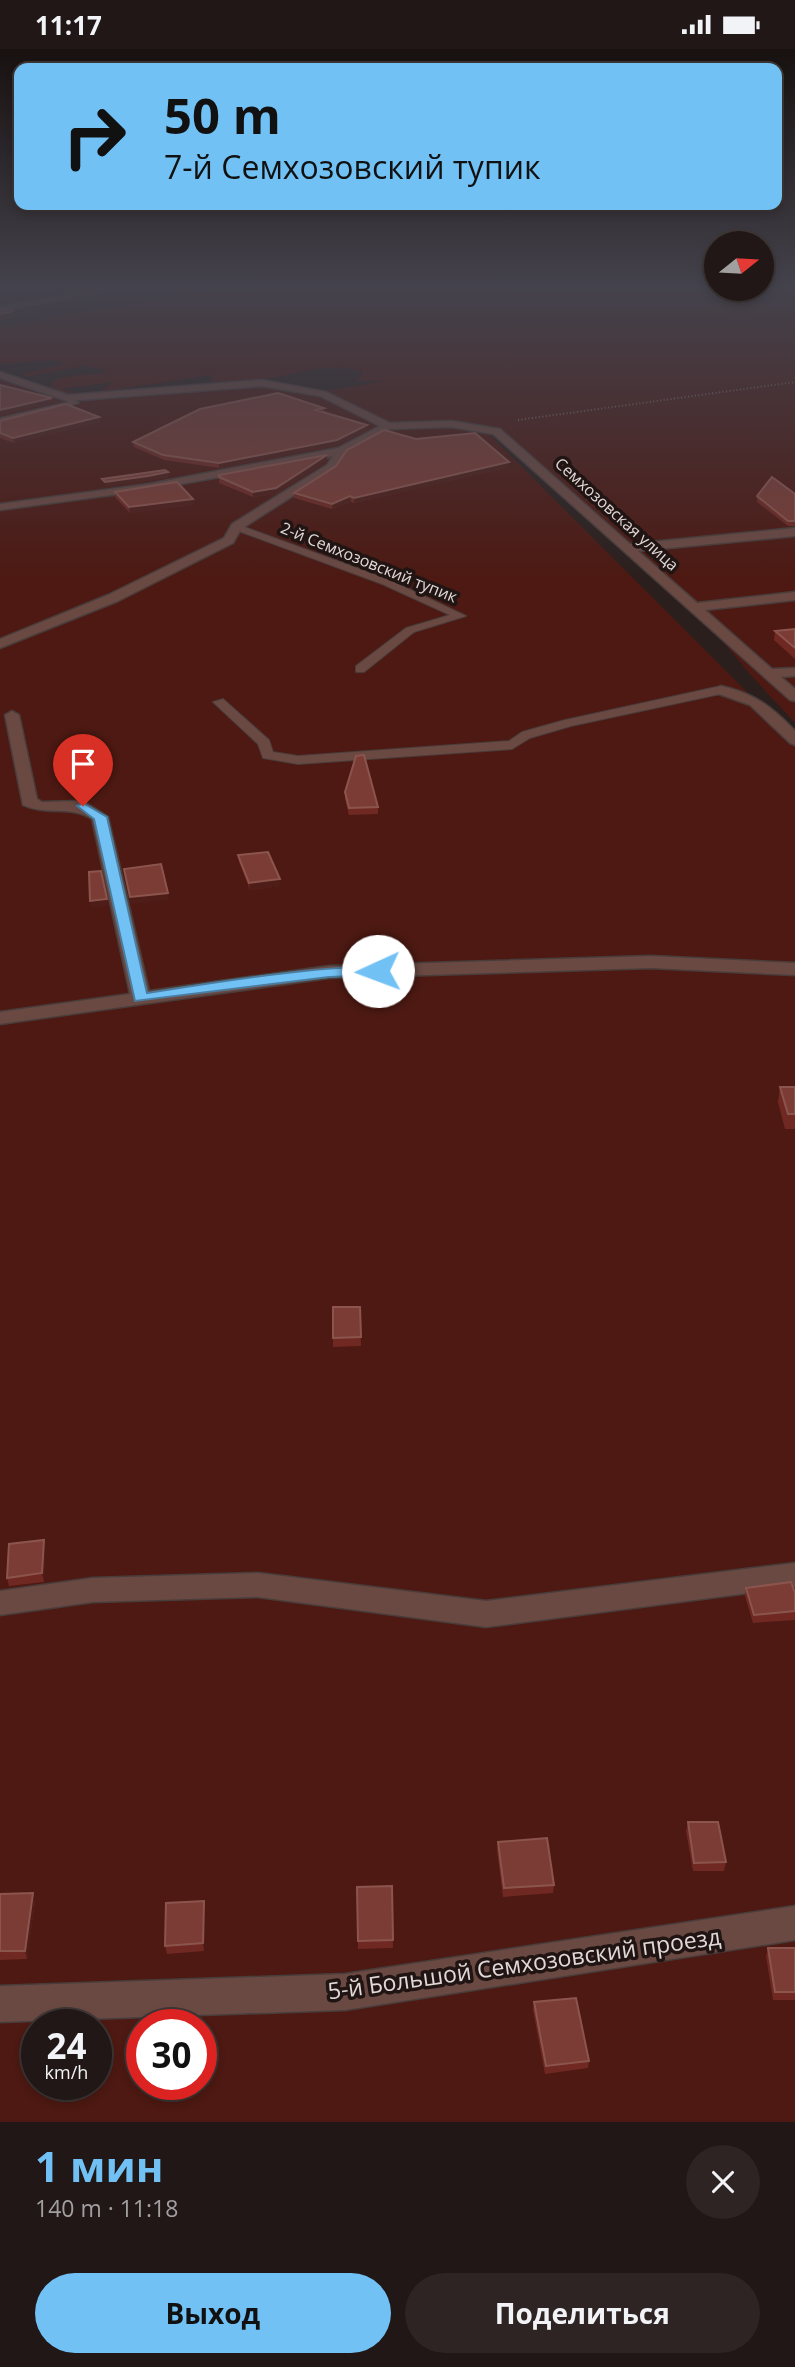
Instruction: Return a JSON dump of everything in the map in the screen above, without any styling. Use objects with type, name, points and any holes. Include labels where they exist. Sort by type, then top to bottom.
[{"type":"street","points":[[31,386],[67,398],[226,386]]},
{"type":"street","points":[[277,386],[323,394],[388,426]]},
{"type":"street","points":[[3,506],[149,487],[341,451],[388,426],[452,424],[496,431]]},
{"type":"street","name":"Семхозовская улица","points":[[496,431],[795,698]]},
{"type":"street","points":[[0,644],[113,598],[229,540],[236,527],[331,467],[341,451]]},
{"type":"street","points":[[629,548],[795,533]]},
{"type":"street","points":[[694,607],[795,596]]},
{"type":"street","points":[[769,674],[795,671]]},
{"type":"street","points":[[721,690],[744,694],[764,708],[795,740]]},
{"type":"street","points":[[12,715],[29,802],[40,807],[83,806],[100,817],[141,998]]},
{"type":"street","points":[[0,1018],[329,972],[651,962],[795,969]]},
{"type":"street","points":[[0,1603],[93,1590],[258,1585],[486,1613],[795,1575]]},
{"type":"street","name":"5-й Большой Семхозовский проезд","points":[[0,2004],[345,1992],[795,1923]]},
{"type":"lane","points":[[0,421],[75,404],[67,398]]},
{"type":"lane","name":"2-й Семхозовский тупик","points":[[236,527],[386,582],[460,616],[410,630],[360,669]]},
{"type":"lane","points":[[219,702],[264,743],[268,755],[298,760],[512,745],[526,735],[569,723],[721,690]]},
{"type":"path","points":[[496,431],[500,425],[516,420],[768,386]]},
{"type":"shaded area","points":[[0,386],[85,386],[61,389],[95,397],[259,386],[292,386],[321,392],[357,386],[795,386],[795,723],[694,607],[496,431],[486,431],[795,740],[795,2122],[0,2122]]},
{"type":"shaded area","points":[[108,386],[141,386],[100,392]]},
{"type":"building","points":[[0,386],[52,398],[0,410]]},
{"type":"building","points":[[278,393],[324,408],[316,410],[367,425],[337,440],[219,463],[163,455],[133,442],[200,409]]},
{"type":"building","points":[[66,404],[99,417],[13,438],[0,433],[0,421]]},
{"type":"building","points":[[384,430],[416,439],[475,433],[509,462],[354,498],[350,496],[332,504],[294,493],[336,466],[347,450]]},
{"type":"building","points":[[327,455],[276,488],[253,492],[219,477],[219,475]]},
{"type":"building","points":[[165,470],[168,472],[105,482],[102,479]]},
{"type":"building","points":[[772,477],[795,494],[795,521],[788,521],[757,496]]},
{"type":"building","points":[[177,482],[193,499],[129,507],[115,492]]},
{"type":"building","points":[[795,629],[795,648],[775,631]]},
{"type":"building","points":[[364,755],[378,807],[349,808],[345,792],[356,756]]},
{"type":"building","points":[[268,852],[280,879],[249,883],[238,855]]},
{"type":"building","points":[[161,864],[168,893],[130,897],[124,869]]},
{"type":"building","points":[[101,871],[107,899],[90,901],[89,872]]},
{"type":"building","points":[[780,1087],[795,1087],[795,1114],[788,1114]]},
{"type":"building","points":[[333,1307],[360,1307],[361,1337],[333,1338]]},
{"type":"building","points":[[44,1540],[42,1573],[7,1578],[9,1544]]},
{"type":"building","points":[[791,1582],[795,1593],[795,1611],[754,1615],[746,1588]]},
{"type":"building","points":[[688,1822],[718,1822],[726,1862],[694,1863]]},
{"type":"building","points":[[547,1838],[554,1885],[504,1888],[498,1842]]},
{"type":"building","points":[[392,1886],[393,1940],[358,1941],[357,1887]]},
{"type":"building","points":[[33,1893],[25,1951],[0,1951],[0,1894]]},
{"type":"building","points":[[204,1901],[203,1943],[165,1946],[166,1903]]},
{"type":"building","points":[[768,1948],[795,1948],[795,1992],[775,1992]]},
{"type":"building","points":[[576,1998],[589,2061],[546,2066],[534,2002]]},
{"type":"route","points":[[83,806],[100,817],[141,998],[329,972],[378,971]]}]
